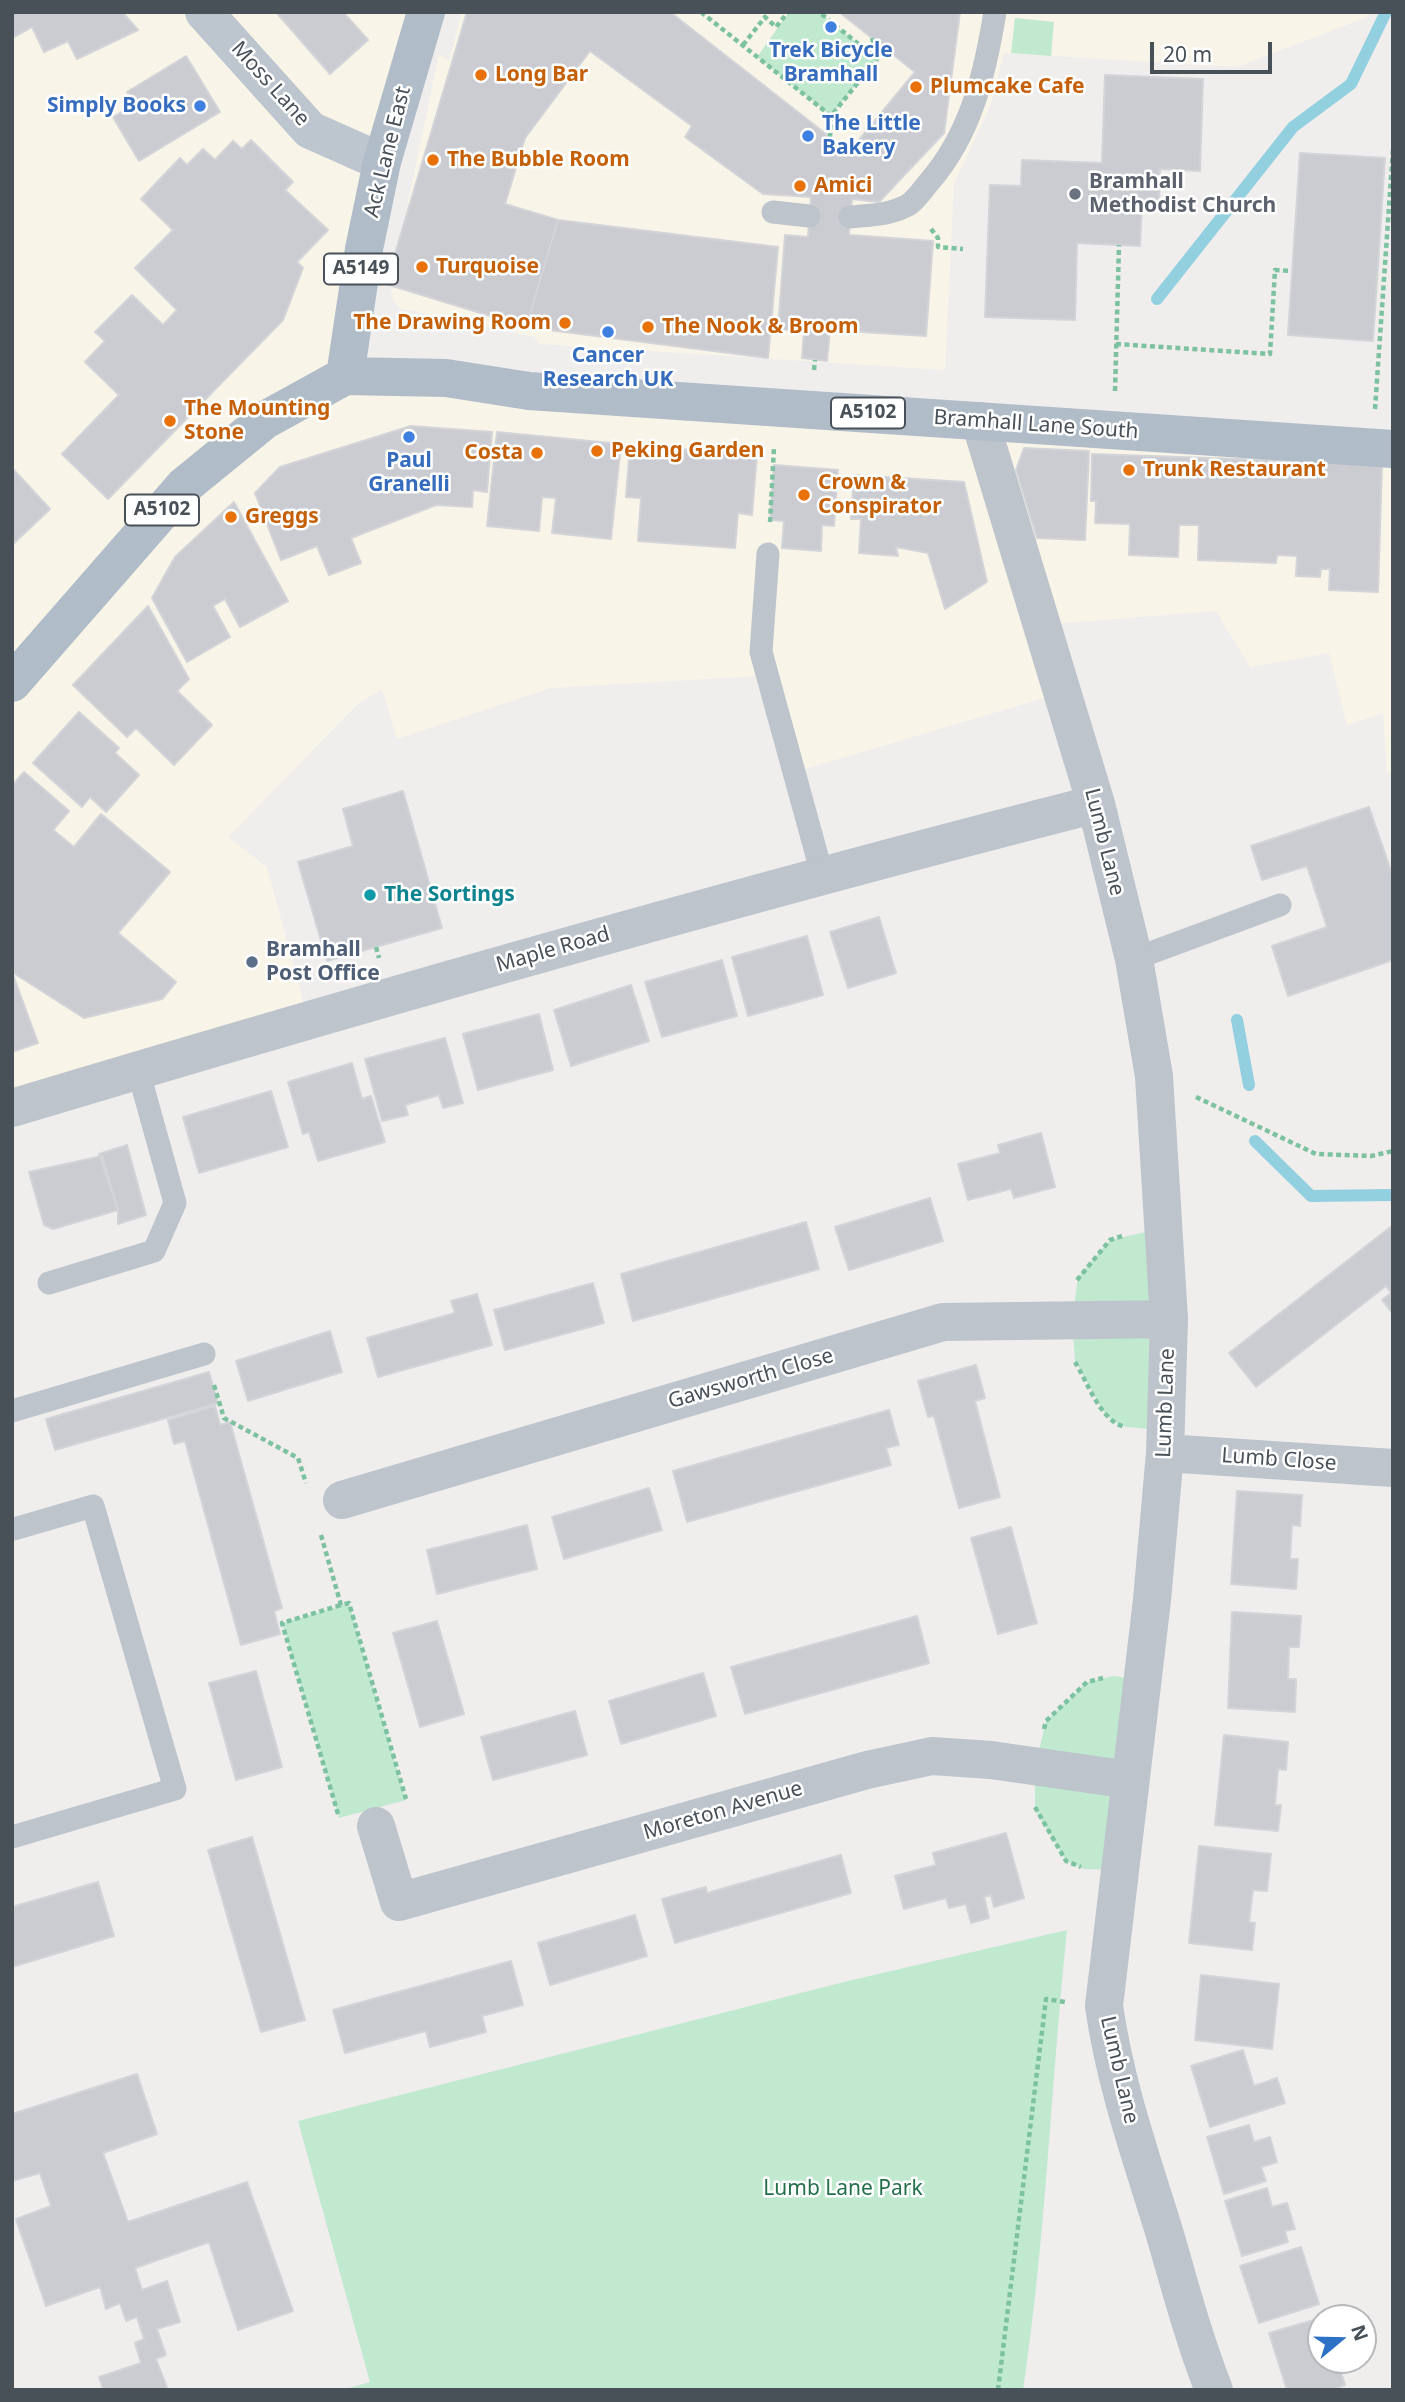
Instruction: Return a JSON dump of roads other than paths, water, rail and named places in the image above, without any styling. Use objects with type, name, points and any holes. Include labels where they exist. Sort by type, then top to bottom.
[{"type":"main road","name":"Moss Lane","points":[[204,12],[310,130],[382,162]]},
{"type":"main road","name":"Ack Lane East","points":[[345,376],[364,249],[382,162],[426,12]]},
{"type":"main road","name":"Bramhall Lane South","points":[[345,376],[446,378],[529,391],[1383,449]]},
{"type":"main road","name":"A5102","points":[[16,670],[184,486],[265,420],[345,376]]},
{"type":"street","name":"Lumb Lane","points":[[980,421],[1096,804],[1134,959],[1154,1076],[1169,1319],[1165,1453],[1152,1600],[1104,2007],[1110,2049],[1125,2109],[1197,2348],[1214,2390]]},
{"type":"street","name":"Maple Road","points":[[12,1108],[323,1015],[822,874],[1096,804]]},
{"type":"street","name":"Gawsworth Close","points":[[330,1512],[943,1322],[1169,1319]]},
{"type":"street","name":"Lumb Close","points":[[1165,1453],[1393,1468]]},
{"type":"street","name":"Moreton Avenue","points":[[373,1815],[399,1902],[867,1770],[932,1756],[991,1760],[1130,1780]]},
{"type":"lane","points":[[850,217],[882,214],[910,204],[940,169],[964,132],[986,68],[995,12]]},
{"type":"lane","points":[[773,212],[809,216]]},
{"type":"lane","points":[[768,554],[761,652],[822,874]]},
{"type":"lane","points":[[1134,959],[1280,905]]},
{"type":"lane","points":[[49,1283],[154,1251],[175,1203],[138,1070]]},
{"type":"lane","points":[[12,1411],[204,1354]]},
{"type":"lane","points":[[12,1837],[176,1789],[93,1506],[13,1527]]},
{"type":"waterway","points":[[1157,299],[1293,127],[1351,84],[1386,12]]},
{"type":"waterway","points":[[1237,1020],[1249,1085]]},
{"type":"waterway","points":[[1255,1141],[1311,1196],[1393,1195]]},
{"type":"place","name":"Trek Bicycle Bramhall","points":[[831,27]]},
{"type":"place","name":"Long Bar","points":[[481,75]]},
{"type":"place","name":"Plumcake Cafe","points":[[916,87]]},
{"type":"place","name":"Simply Books","points":[[200,106]]},
{"type":"place","name":"The Little Bakery","points":[[808,136]]},
{"type":"place","name":"The Bubble Room","points":[[433,160]]},
{"type":"place","name":"Amici","points":[[800,186]]},
{"type":"place","name":"Bramhall Methodist Church","points":[[1075,194]]},
{"type":"place","name":"Turquoise","points":[[422,267]]},
{"type":"place","name":"The Drawing Room","points":[[565,323]]},
{"type":"place","name":"The Nook & Broom","points":[[648,327]]},
{"type":"place","name":"Cancer Research UK","points":[[608,332]]},
{"type":"place","name":"The Mounting Stone","points":[[170,421]]},
{"type":"place","name":"Paul Granelli","points":[[409,437]]},
{"type":"place","name":"Peking Garden","points":[[597,451]]},
{"type":"place","name":"Costa","points":[[537,453]]},
{"type":"place","name":"Trunk Restaurant","points":[[1129,470]]},
{"type":"place","name":"Crown & Conspirator","points":[[804,495]]},
{"type":"place","name":"Greggs","points":[[231,517]]},
{"type":"place","name":"The Sortings","points":[[370,895]]},
{"type":"place","name":"Bramhall Post Office","points":[[252,962]]},
{"type":"park label","name":"Lumb Lane Park","points":[[843,2189]]}]
